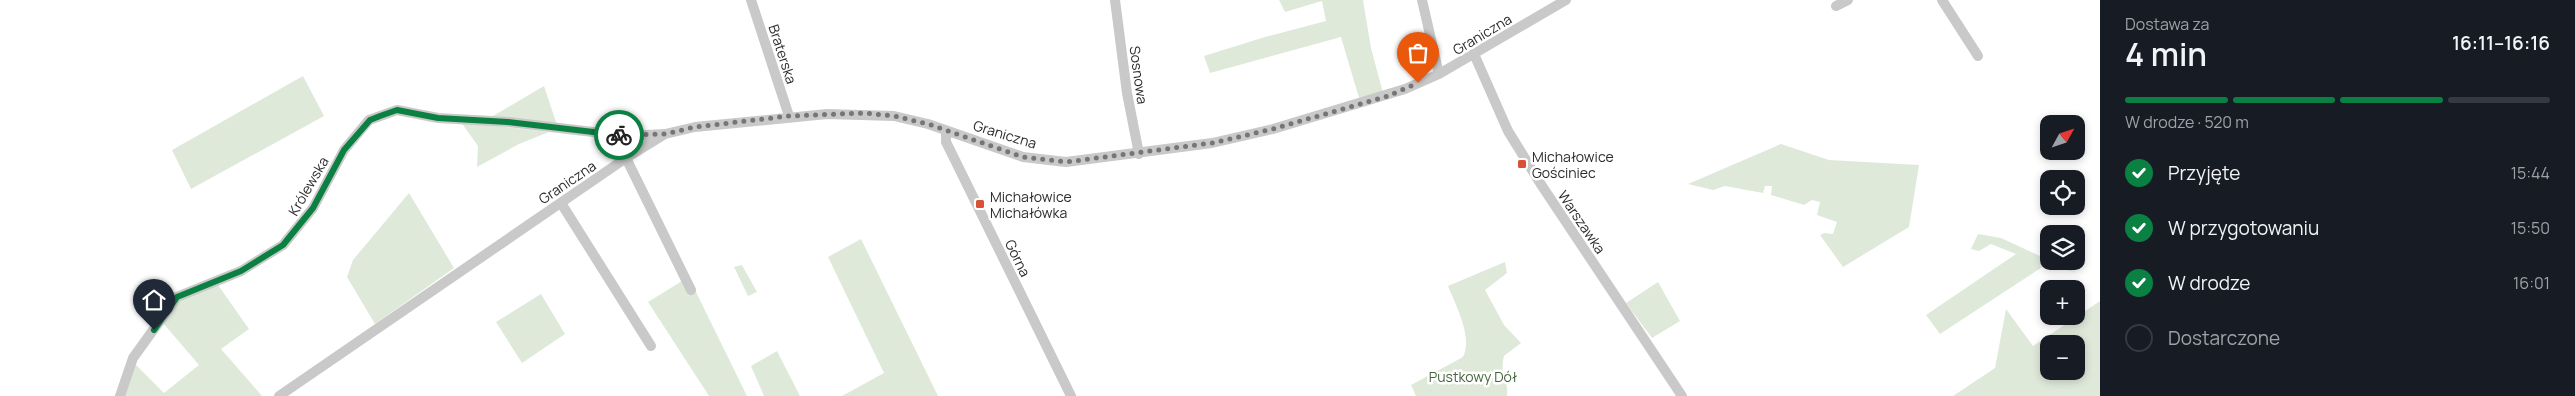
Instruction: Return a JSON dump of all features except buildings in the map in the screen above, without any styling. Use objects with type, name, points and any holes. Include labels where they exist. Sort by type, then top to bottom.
[{"type":"street","name":"Braterska","points":[[751,0],[789,116]]},
{"type":"street","name":"Sosnowa","points":[[1115,0],[1127,93],[1138,154]]},
{"type":"street","points":[[1422,0],[1439,74]]},
{"type":"street","name":"Graniczna","points":[[279,396],[626,158],[665,134],[695,127],[789,116],[864,113],[894,116],[1023,157],[1066,162],[1212,143],[1273,129],[1388,96],[1439,74],[1566,0]]},
{"type":"street","points":[[1836,6],[1848,0]]},
{"type":"street","points":[[1942,0],[1978,56]]},
{"type":"street","name":"Warszawka","points":[[1474,54],[1508,131],[1552,202],[1682,396]]},
{"type":"street","name":"Królewska","points":[[120,396],[134,358],[177,297],[241,271],[283,245],[313,208],[344,150],[370,120],[397,110],[438,118],[508,122],[627,136],[665,134]]},
{"type":"street","name":"Górna","points":[[946,131],[946,142],[1071,396]]},
{"type":"street","points":[[626,158],[691,290]]},
{"type":"street","points":[[560,203],[651,346]]},
{"type":"green space","points":[[1279,0],[1363,0],[1371,48],[1383,93],[1359,98],[1341,37],[1210,73],[1204,56],[1326,21],[1322,1],[1285,12]]},
{"type":"green space","points":[[303,76],[324,116],[191,189],[172,150]]},
{"type":"green space","points":[[544,86],[557,125],[493,116]]},
{"type":"green space","points":[[461,122],[549,132],[519,144],[477,167],[478,146]]},
{"type":"green space","points":[[1781,144],[1829,160],[1919,165],[1909,227],[1843,267],[1820,235],[1824,233],[1833,234],[1837,222],[1817,215],[1820,202],[1812,200],[1804,205],[1771,195],[1772,186],[1765,186],[1763,193],[1725,186],[1713,190],[1688,184]]},
{"type":"green space","points":[[409,193],[454,268],[375,324],[347,277],[353,260]]},
{"type":"green space","points":[[1978,234],[2001,238],[2040,256],[2040,269],[1940,334],[1926,315],[2016,254],[1991,244],[1979,251],[1971,249]]},
{"type":"green space","points":[[861,239],[938,396],[842,396],[884,373],[828,257]]},
{"type":"green space","name":"Pustkowy Dół","points":[[1505,262],[1507,273],[1485,290],[1504,325],[1521,343],[1504,356],[1503,373],[1507,386],[1507,396],[1416,396],[1411,385],[1463,357],[1466,349],[1465,331],[1448,286]]},
{"type":"green space","points":[[742,265],[757,292],[748,296],[734,267]]},
{"type":"green space","points":[[682,281],[695,290],[747,396],[709,396],[648,302]]},
{"type":"green space","points":[[1658,282],[1680,321],[1652,338],[1626,303]]},
{"type":"green space","points":[[218,285],[249,329],[221,349],[262,396],[124,396],[135,364],[164,393],[199,365],[163,323],[180,300]]},
{"type":"green space","points":[[541,294],[565,334],[522,363],[496,322]]},
{"type":"green space","points":[[2100,301],[2100,396],[1953,396],[1995,368],[2006,309],[2033,346],[2040,341],[2040,380],[2085,380],[2085,335],[2049,335],[2064,325],[2085,325],[2085,311]]},
{"type":"green space","points":[[777,351],[800,396],[764,396],[751,366]]},
{"type":"way so far","points":[[619,135],[665,134],[695,127],[789,116],[864,113],[894,116],[928,124],[1023,157],[1066,162],[1212,143],[1273,129],[1340,110],[1388,96],[1418,83]]},
{"type":"place","name":"Michałowice Gościniec","points":[[1522,164]]},
{"type":"place","name":"Michałowice Michałówka","points":[[980,204]]},
{"type":"route","points":[[154,330],[177,297],[241,271],[283,245],[296,232],[313,208],[344,150],[370,120],[397,110],[438,118],[508,122],[619,135]]}]
